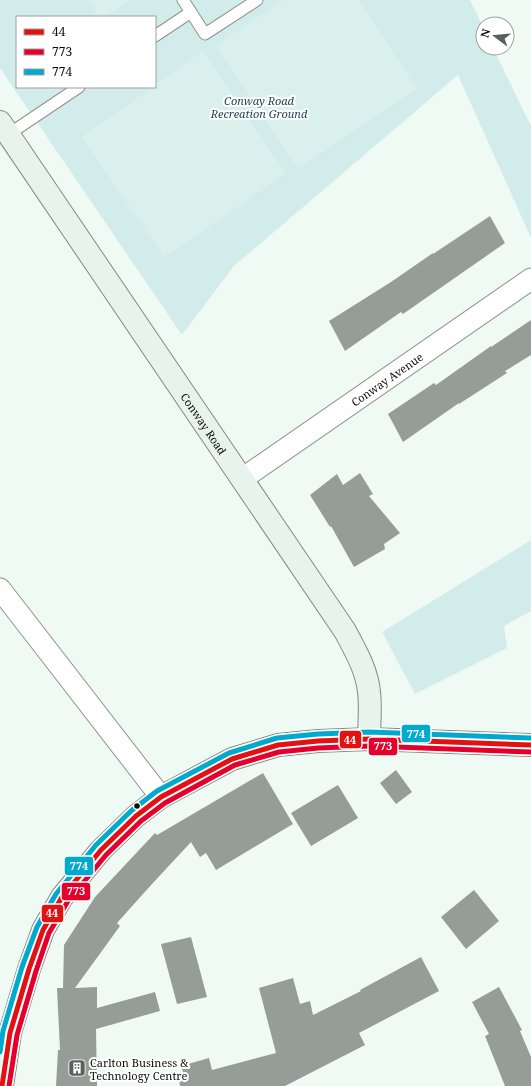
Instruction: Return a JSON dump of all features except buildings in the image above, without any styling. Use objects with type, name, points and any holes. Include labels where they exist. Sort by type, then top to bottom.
[{"type":"street","name":"Conway Road","points":[[4,128],[345,631],[355,649],[365,673],[369,692],[369,740]]},
{"type":"street","name":"Conway Avenue","points":[[242,479],[531,280]]},
{"type":"street","points":[[0,589],[161,797]]},
{"type":"street","points":[[2,1086],[10,1033],[29,969],[43,930],[62,897],[101,850],[136,816],[161,797],[232,759],[278,745],[318,741],[369,740],[531,745]]},
{"type":"lane","points":[[183,0],[205,34],[257,0]]},
{"type":"lane","points":[[156,35],[191,12]]},
{"type":"lane","points":[[4,128],[77,88]]},
{"type":"green space","name":"Conway Road Recreation Ground","points":[[0,0],[470,0],[478,16],[475,16],[475,56],[497,56],[531,126],[531,238],[458,75],[234,266],[182,335],[0,68]]},
{"type":"green space","points":[[88,0],[130,0],[106,16],[98,16]]},
{"type":"green space","points":[[284,0],[359,0],[417,89],[298,169],[216,45]]},
{"type":"green space","points":[[203,51],[286,174],[164,257],[82,137],[152,88],[156,88],[156,84]]},
{"type":"green space","points":[[531,540],[531,611],[504,626],[507,648],[415,694],[382,632]]},
{"type":"transit line","name":"774","points":[[0,1052],[3,1031],[22,967],[37,927],[56,894],[96,845],[131,811],[157,791],[229,753],[277,738],[318,734],[369,732],[531,738]]},
{"type":"transit line","name":"44","points":[[2,1086],[10,1033],[29,969],[43,930],[62,897],[101,850],[136,816],[161,797],[232,759],[278,745],[318,741],[369,739],[531,745]]},
{"type":"transit line","name":"773","points":[[9,1086],[17,1035],[49,933],[68,901],[106,855],[141,821],[165,803],[235,765],[279,752],[318,748],[369,746],[531,752]]},
{"type":"place","name":"Carlton Business & Technology Centre","points":[[77,1068]]}]
